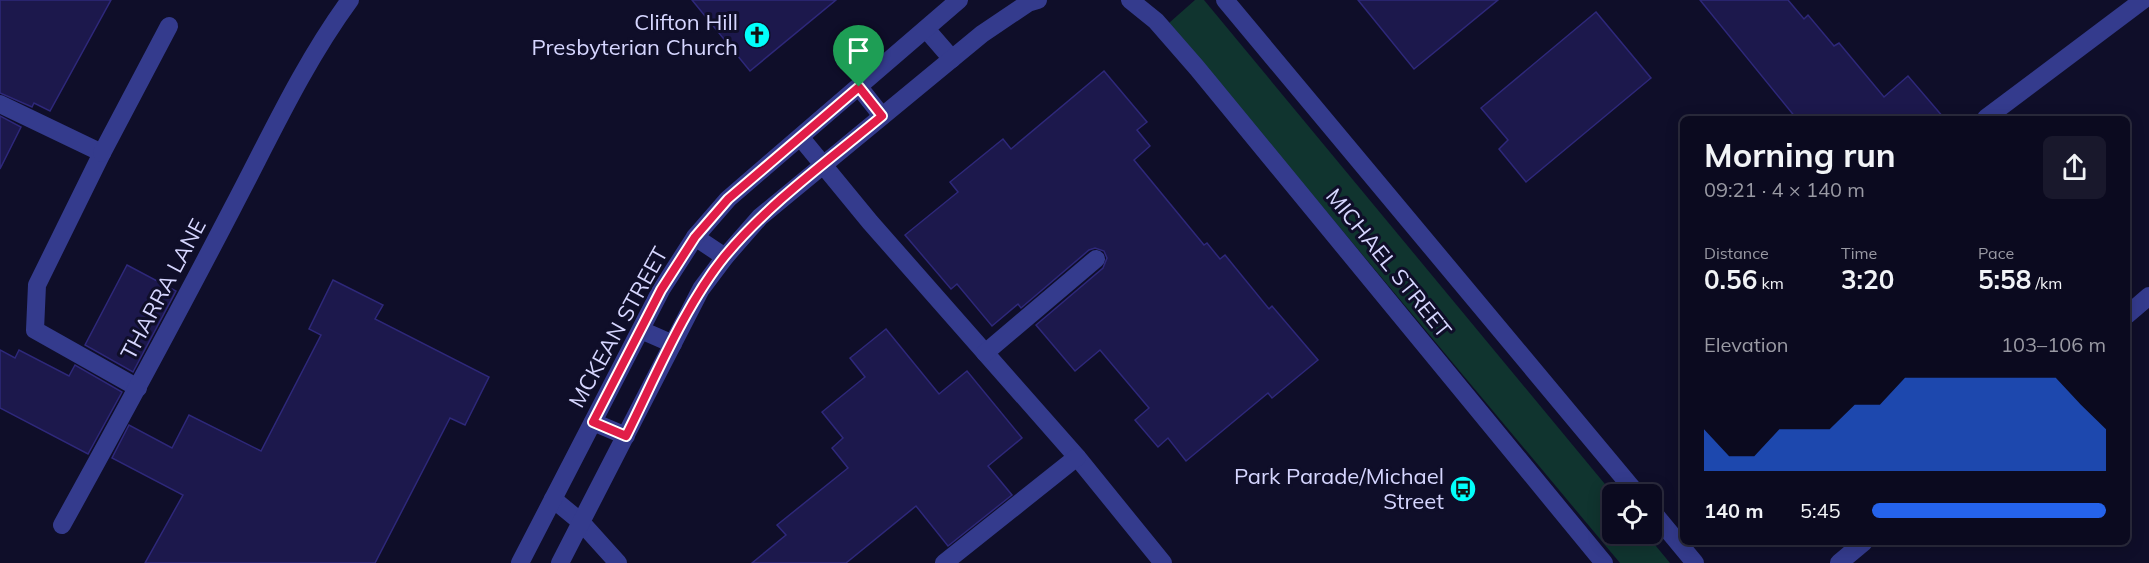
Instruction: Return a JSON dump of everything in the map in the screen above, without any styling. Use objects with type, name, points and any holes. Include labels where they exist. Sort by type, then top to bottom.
[{"type":"street","name":"THARRA LANE","points":[[102,153],[37,285],[35,330],[138,388],[294,91],[328,30],[350,0]]},
{"type":"street","name":"MCKEAN STREET","points":[[520,563],[661,290],[695,237],[728,199],[959,0]]},
{"type":"street","points":[[560,563],[701,289],[725,257],[760,217],[882,116],[982,34],[1028,3],[1038,0]]},
{"type":"street","name":"MICHAEL STREET","points":[[1130,0],[1156,21],[1197,68],[1604,563]]},
{"type":"street","name":"MICHAEL STREET","points":[[1225,0],[1629,484]]},
{"type":"street","points":[[1989,116],[2143,0]]},
{"type":"street","points":[[0,104],[102,153],[169,26]]},
{"type":"street","points":[[926,29],[952,59]]},
{"type":"street","points":[[859,87],[882,116]]},
{"type":"street","points":[[801,138],[1077,457],[1163,563]]},
{"type":"street","points":[[695,237],[725,257]]},
{"type":"street","points":[[985,353],[1096,259]]},
{"type":"street","points":[[2130,312],[2149,296]]},
{"type":"street","points":[[641,330],[673,344]]},
{"type":"street","points":[[62,525],[138,388]]},
{"type":"street","points":[[593,422],[626,436]]},
{"type":"street","points":[[944,563],[1077,457]]},
{"type":"street","points":[[553,499],[581,522],[618,563]]},
{"type":"street","points":[[1662,523],[1680,545]]},
{"type":"street","points":[[1680,545],[1695,563]]},
{"type":"street","points":[[1839,563],[1860,545]]},
{"type":"green space","points":[[1195,0],[1204,0],[1605,484],[1602,484],[1602,541],[1169,23]]},
{"type":"green space","points":[[1604,544],[1654,544],[1670,563],[1620,563]]},
{"type":"building","points":[[0,0],[111,0],[50,111],[34,103],[32,107],[0,93]]},
{"type":"building","name":"Clifton Hill Presbyterian Church","points":[[692,0],[836,0],[750,71]]},
{"type":"building","points":[[1358,0],[1498,0],[1414,69]]},
{"type":"building","points":[[1700,0],[1788,0],[1804,19],[1808,15],[1834,46],[1839,43],[1884,97],[1908,76],[1942,116],[1794,116]]},
{"type":"building","points":[[1596,12],[1651,78],[1526,182],[1499,149],[1508,140],[1481,108]]},
{"type":"building","points":[[1104,71],[1147,122],[1137,130],[1150,146],[1134,160],[1204,245],[1207,243],[1220,259],[1225,255],[1269,309],[1272,306],[1318,360],[1272,398],[1268,393],[1186,461],[1168,438],[1158,447],[1135,420],[1149,408],[1100,350],[1075,371],[1036,325],[1103,268],[1107,258],[1104,251],[1095,248],[1089,250],[1021,308],[1018,304],[992,326],[957,284],[951,289],[905,235],[958,192],[950,182],[1003,139],[1011,149]]},
{"type":"building","points":[[0,116],[21,127],[0,169]]},
{"type":"building","points":[[127,265],[176,291],[133,372],[85,345]]},
{"type":"building","points":[[333,280],[383,305],[375,319],[489,377],[465,425],[450,418],[375,563],[145,563],[183,495],[112,458],[129,425],[172,448],[189,415],[261,451],[321,335],[309,329]]},
{"type":"building","points":[[886,329],[939,394],[967,371],[1022,438],[988,466],[1012,495],[948,546],[916,506],[846,563],[752,563],[786,535],[777,525],[848,468],[832,448],[843,438],[822,412],[865,377],[850,358]]},
{"type":"building","points":[[0,350],[15,358],[19,350],[69,376],[75,365],[122,392],[88,454],[0,408]]},
{"type":"place","name":"Clifton Hill Presbyterian Church","points":[[757,35]]},
{"type":"place","name":"Park Parade/Michael Street","points":[[1463,489]]},
{"type":"route","points":[[859,87],[882,116],[760,217],[725,257],[701,289],[626,436],[593,422],[661,290],[695,237],[728,199],[859,87]]}]
